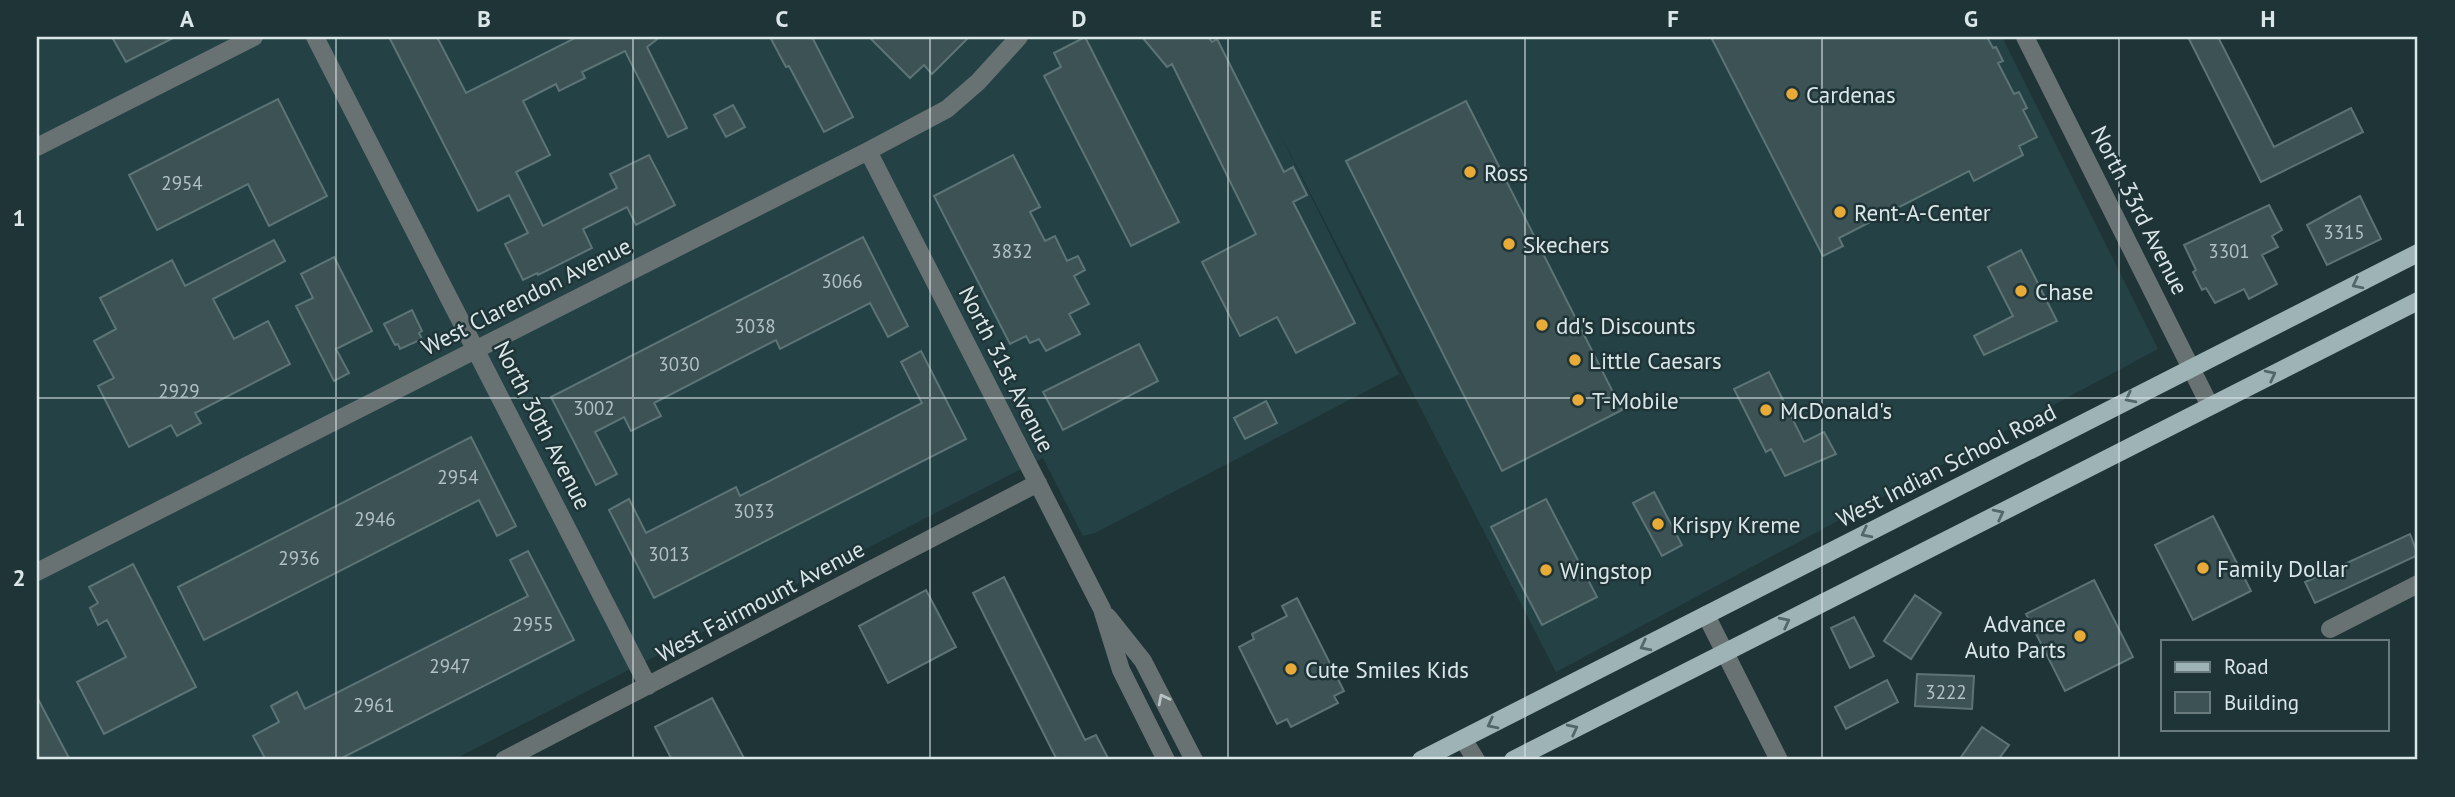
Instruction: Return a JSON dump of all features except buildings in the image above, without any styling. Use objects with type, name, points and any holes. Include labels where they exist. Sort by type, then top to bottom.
[{"type":"main road","name":"West Indian School Road","points":[[1421,760],[2418,253]]},
{"type":"main road","points":[[1513,760],[2418,301]]},
{"type":"street","points":[[37,147],[254,37]]},
{"type":"street","name":"North 30th Avenue","points":[[315,37],[648,686]]},
{"type":"street","name":"West Clarendon Avenue","points":[[37,572],[947,109],[978,82],[1018,37]]},
{"type":"street","name":"North 33rd Avenue","points":[[2025,37],[2210,406]]},
{"type":"street","name":"North 31st Avenue","points":[[868,151],[1102,608],[1121,670],[1166,760]]},
{"type":"street","name":"West Fairmount Avenue","points":[[504,760],[1038,483]]},
{"type":"street","points":[[2330,629],[2418,584]]},
{"type":"street","name":"North 31st Avenue","points":[[1102,608],[1143,661],[1194,760]]},
{"type":"street","points":[[1706,615],[1779,760]]},
{"type":"street","points":[[1463,739],[1476,760]]},
{"type":"shaded area","points":[[37,37],[2002,37],[2158,349],[1556,672],[1274,122],[1399,374],[1095,533],[1083,536],[1043,458],[453,760],[37,760]]},
{"type":"place","name":"Cardenas","points":[[1792,94]]},
{"type":"place","name":"Ross","points":[[1470,172]]},
{"type":"place","name":"Rent-A-Center","points":[[1840,212]]},
{"type":"place","name":"Skechers","points":[[1509,244]]},
{"type":"place","name":"Chase","points":[[2021,291]]},
{"type":"place","name":"dd's Discounts","points":[[1542,325]]},
{"type":"place","name":"Little Caesars","points":[[1575,360]]},
{"type":"place","name":"T-Mobile","points":[[1578,400]]},
{"type":"place","name":"McDonald's","points":[[1766,410]]},
{"type":"place","name":"Krispy Kreme","points":[[1658,524]]},
{"type":"place","name":"Family Dollar","points":[[2203,568]]},
{"type":"place","name":"Wingstop","points":[[1546,570]]},
{"type":"place","name":"Advance Auto Parts","points":[[2080,636]]},
{"type":"place","name":"Cute Smiles Kids","points":[[1291,669]]}]
